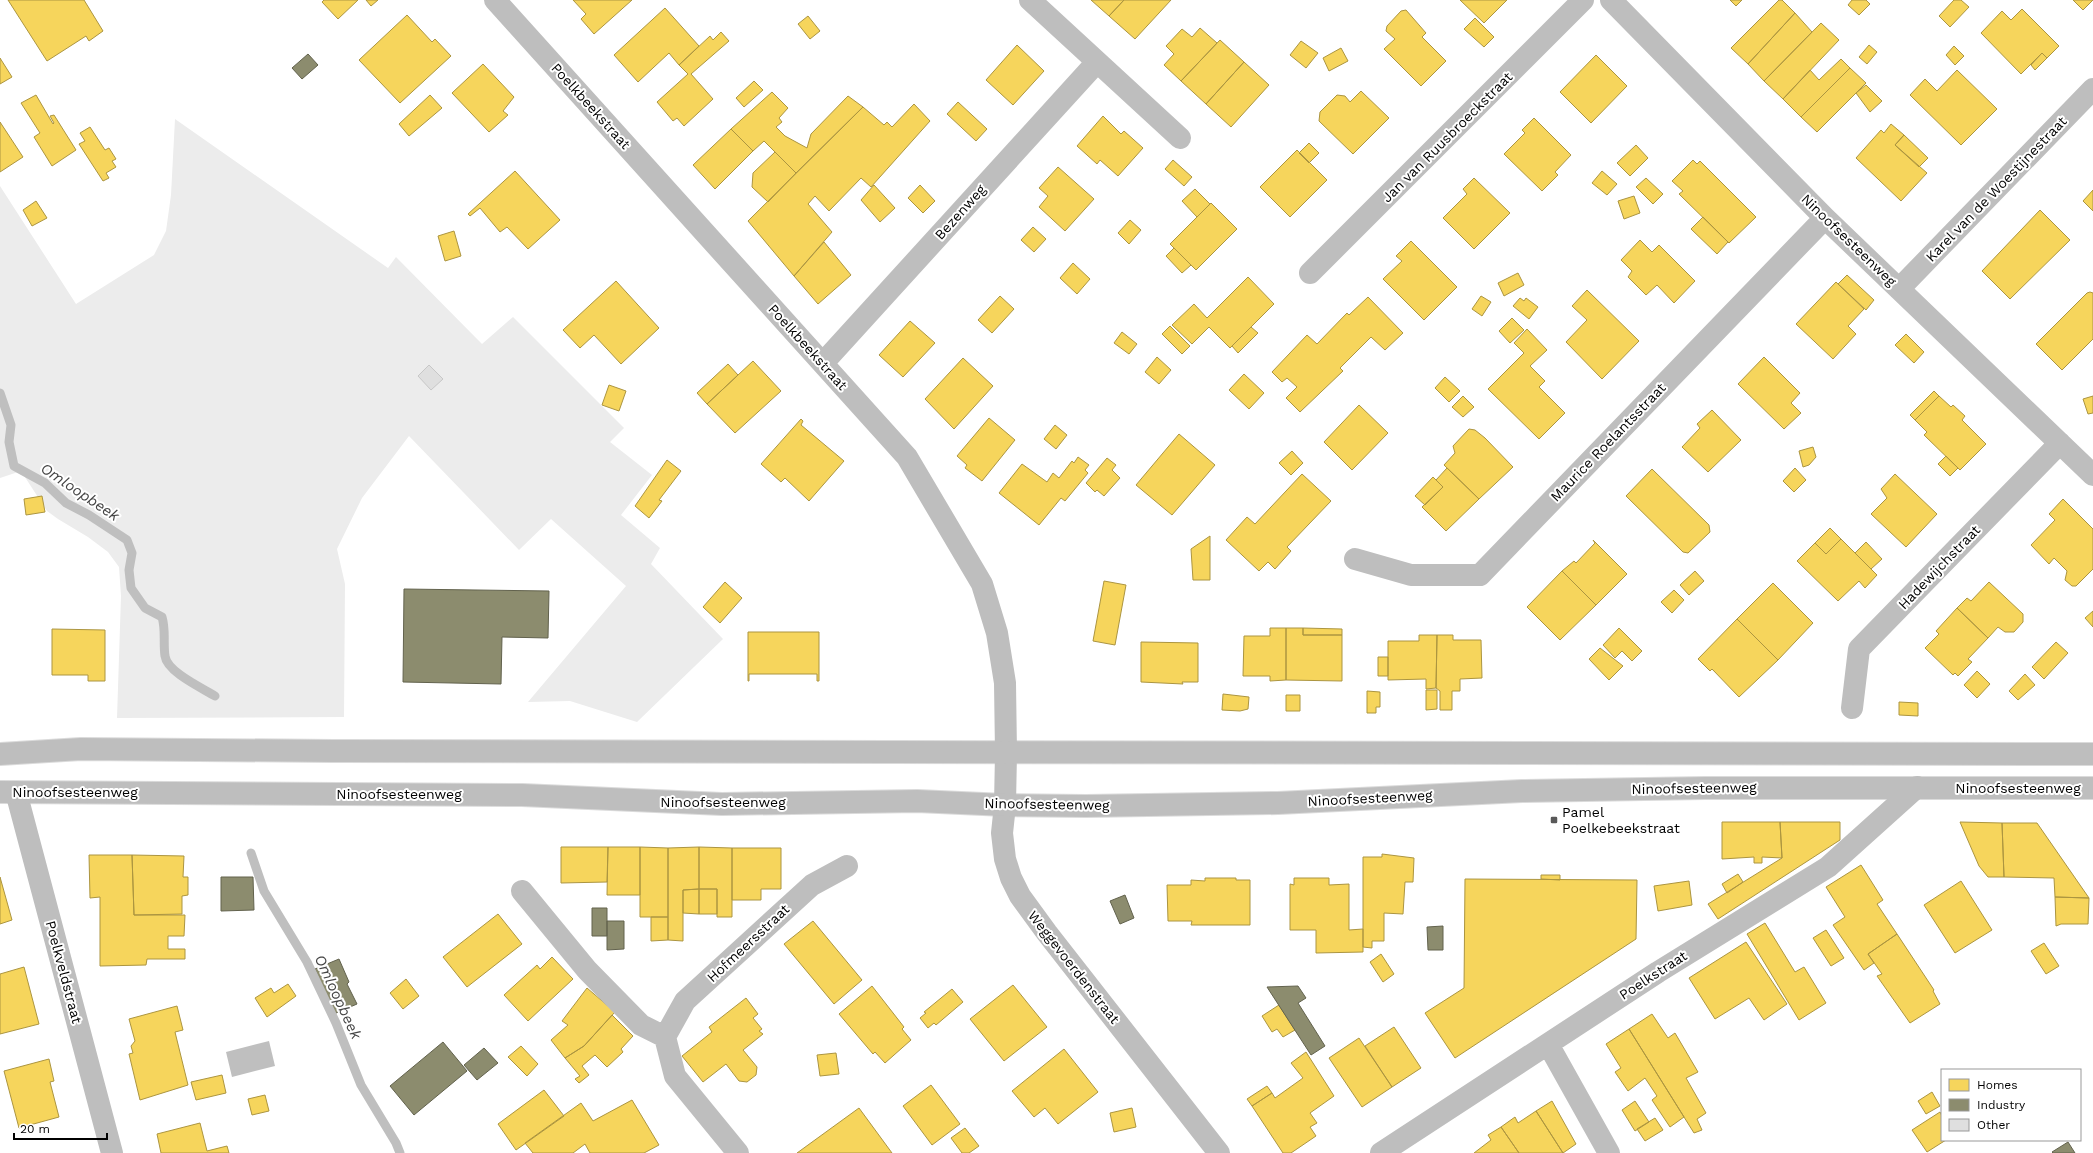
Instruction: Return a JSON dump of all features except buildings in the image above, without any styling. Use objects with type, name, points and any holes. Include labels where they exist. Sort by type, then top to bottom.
[{"type":"street","name":"Poelkbeekstraat","points":[[495,0],[907,457],[982,584],[1002,658],[1006,706],[1006,753]]},
{"type":"street","points":[[1030,0],[1180,138]]},
{"type":"street","name":"Jan van Ruusbroeckstraat","points":[[1310,274],[1583,0]]},
{"type":"street","name":"Ninoofsesteenweg","points":[[1611,0],[1825,218],[2093,475]]},
{"type":"street","name":"Bezenweg","points":[[823,363],[1097,62]]},
{"type":"street","name":"Karel van de Woestijnestraat","points":[[1899,289],[2093,89]]},
{"type":"street","name":"Maurice Roelantsstraat","points":[[1355,559],[1411,575],[1480,575],[1825,218]]},
{"type":"street","name":"Hadewijchstraat","points":[[1852,708],[1859,650],[2060,443]]},
{"type":"street","points":[[0,754],[81,749],[1006,753],[2093,754]]},
{"type":"street","name":"Weggevoerdenstraat","points":[[1006,753],[1005,805],[1002,833],[1005,860],[1020,896],[1219,1153]]},
{"type":"street","name":"Ninoofsesteenweg","points":[[8,792],[522,795],[722,804],[917,801],[1005,805],[1278,803],[1530,790],[1917,787],[2093,788]]},
{"type":"street","name":"Poelkstraat","points":[[1381,1153],[1658,972],[1828,867],[1917,787]]},
{"type":"street","name":"Poelkveldstraat","points":[[8,792],[112,1153]]},
{"type":"street","name":"Hofmeersstraat","points":[[665,1037],[685,1001],[812,885],[847,866]]},
{"type":"street","points":[[522,891],[587,970],[608,992],[641,1025],[665,1037],[675,1076],[738,1153]]},
{"type":"street","points":[[1548,1044],[1609,1153]]},
{"type":"shaded area","points":[[175,119],[388,268],[396,257],[482,344],[513,317],[624,428],[610,442],[652,475],[621,515],[660,548],[651,564],[723,639],[637,722],[570,701],[528,702],[626,586],[551,519],[519,550],[409,436],[362,498],[337,549],[345,584],[344,717],[117,718],[121,596],[119,567],[108,552],[88,537],[47,511],[21,471],[0,478],[0,186],[76,304],[154,255],[166,231],[171,195]]},
{"type":"shaded area","points":[[269,1041],[275,1066],[232,1077],[226,1052]]},
{"type":"waterway","name":"Omloopbeek","points":[[0,393],[11,425],[9,442],[14,466],[45,483],[66,503],[89,515],[127,540],[132,553],[129,570],[131,588],[145,608],[162,617],[164,627],[165,656],[167,662],[178,674],[215,696]]},
{"type":"waterway","name":"Omloopbeek","points":[[251,853],[264,891],[307,962],[336,1023],[361,1085],[396,1143],[400,1153]]},
{"type":"place","name":"Pamel Poelkebeekstraat","points":[[1554,820]]}]
